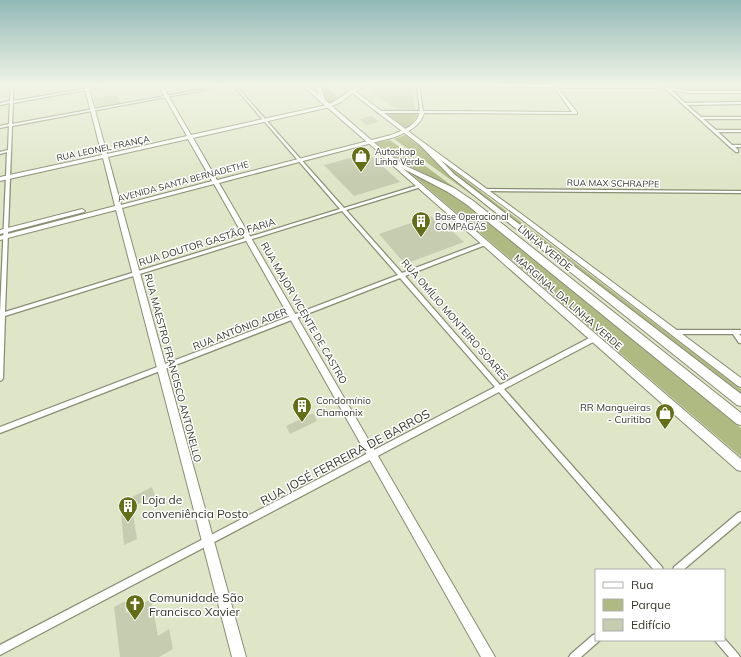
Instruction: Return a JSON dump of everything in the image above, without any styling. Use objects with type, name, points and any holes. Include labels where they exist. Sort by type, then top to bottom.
[{"type":"highway","name":"LINHA VERDE","points":[[339,116],[383,153],[406,168],[451,190],[475,207],[741,420]]},
{"type":"highway","name":"LINHA VERDE","points":[[384,116],[422,144],[452,175],[741,401]]},
{"type":"main road","name":"RUA MAESTRO FRANCISCO ANTONELLO","points":[[95,116],[239,657]]},
{"type":"main road","name":"RUA MAJOR VICENTE DE CASTRO","points":[[178,116],[488,657]]},
{"type":"main road","name":"RUA LEONEL FRANÇA","points":[[0,179],[285,116]]},
{"type":"main road","points":[[405,131],[418,121],[420,116]]},
{"type":"main road","name":"AVENIDA SANTA BERNADETHE","points":[[3,234],[119,204],[216,182],[370,142],[405,131]]},
{"type":"main road","points":[[422,144],[486,190],[741,383]]},
{"type":"main road","name":"MARGINAL DA LINHA VERDE","points":[[383,153],[741,466]]},
{"type":"street","points":[[0,378],[3,234],[8,177],[10,116]]},
{"type":"street","points":[[0,127],[64,116]]},
{"type":"street","name":"RUA OMÍLIO MONTEIRO SOARES","points":[[261,116],[658,569]]},
{"type":"street","points":[[697,116],[738,151]]},
{"type":"street","points":[[700,118],[741,118]]},
{"type":"street","points":[[715,131],[741,131]]},
{"type":"street","points":[[731,146],[741,146]]},
{"type":"street","points":[[0,153],[9,151]]},
{"type":"street","name":"RUA DOUTOR GASTÃO FARIA","points":[[1,316],[420,186]]},
{"type":"street","name":"RUA MAX SCHRAPPE","points":[[486,190],[741,192]]},
{"type":"street","name":"RUA ANTÔNIO ADER","points":[[0,430],[486,244]]},
{"type":"street","points":[[674,332],[738,332],[741,341]]},
{"type":"street","name":"RUA JOSÉ FERREIRA DE BARROS","points":[[0,650],[594,338]]},
{"type":"street","points":[[678,569],[741,516]]},
{"type":"street","points":[[574,657],[595,639]]},
{"type":"street","points":[[721,641],[735,657]]},
{"type":"green space","points":[[388,116],[417,116],[406,128]]},
{"type":"green space","points":[[405,135],[426,151],[448,175],[479,200],[394,139]]},
{"type":"green space","points":[[390,140],[474,202],[443,183],[401,162],[376,143]]},
{"type":"green space","points":[[442,162],[741,389],[741,395],[455,175]]},
{"type":"green space","points":[[408,171],[436,185],[464,202],[741,428],[741,457]]},
{"type":"building","points":[[372,116],[379,122],[366,125],[359,119]]},
{"type":"building","name":"Autoshop Linha Verde","points":[[368,153],[400,182],[354,196],[324,165]]},
{"type":"building","name":"Base Operacional COMPAGÁS","points":[[431,216],[445,231],[450,229],[464,242],[405,264],[379,234]]},
{"type":"building","name":"Condomínio Chamonix","points":[[313,413],[317,421],[290,434],[286,426]]},
{"type":"building","name":"Loja de conveniência Posto","points":[[152,487],[155,496],[132,507],[137,539],[124,545],[120,503]]},
{"type":"building","name":"Comunidade São Francisco Xavier","points":[[151,599],[158,636],[169,629],[173,649],[159,657],[120,657],[114,607],[125,601],[126,613]]},
{"type":"place","name":"Autoshop Linha Verde","points":[[361,173]]},
{"type":"place","name":"Base Operacional COMPAGÁS","points":[[421,238]]},
{"type":"place","name":"Condomínio Chamonix","points":[[302,423]]},
{"type":"place","name":"RR Mangueiras - Curitiba","points":[[665,430]]},
{"type":"place","name":"Loja de conveniência Posto","points":[[128,523]]},
{"type":"place","name":"Comunidade São Francisco Xavier","points":[[135,621]]}]
